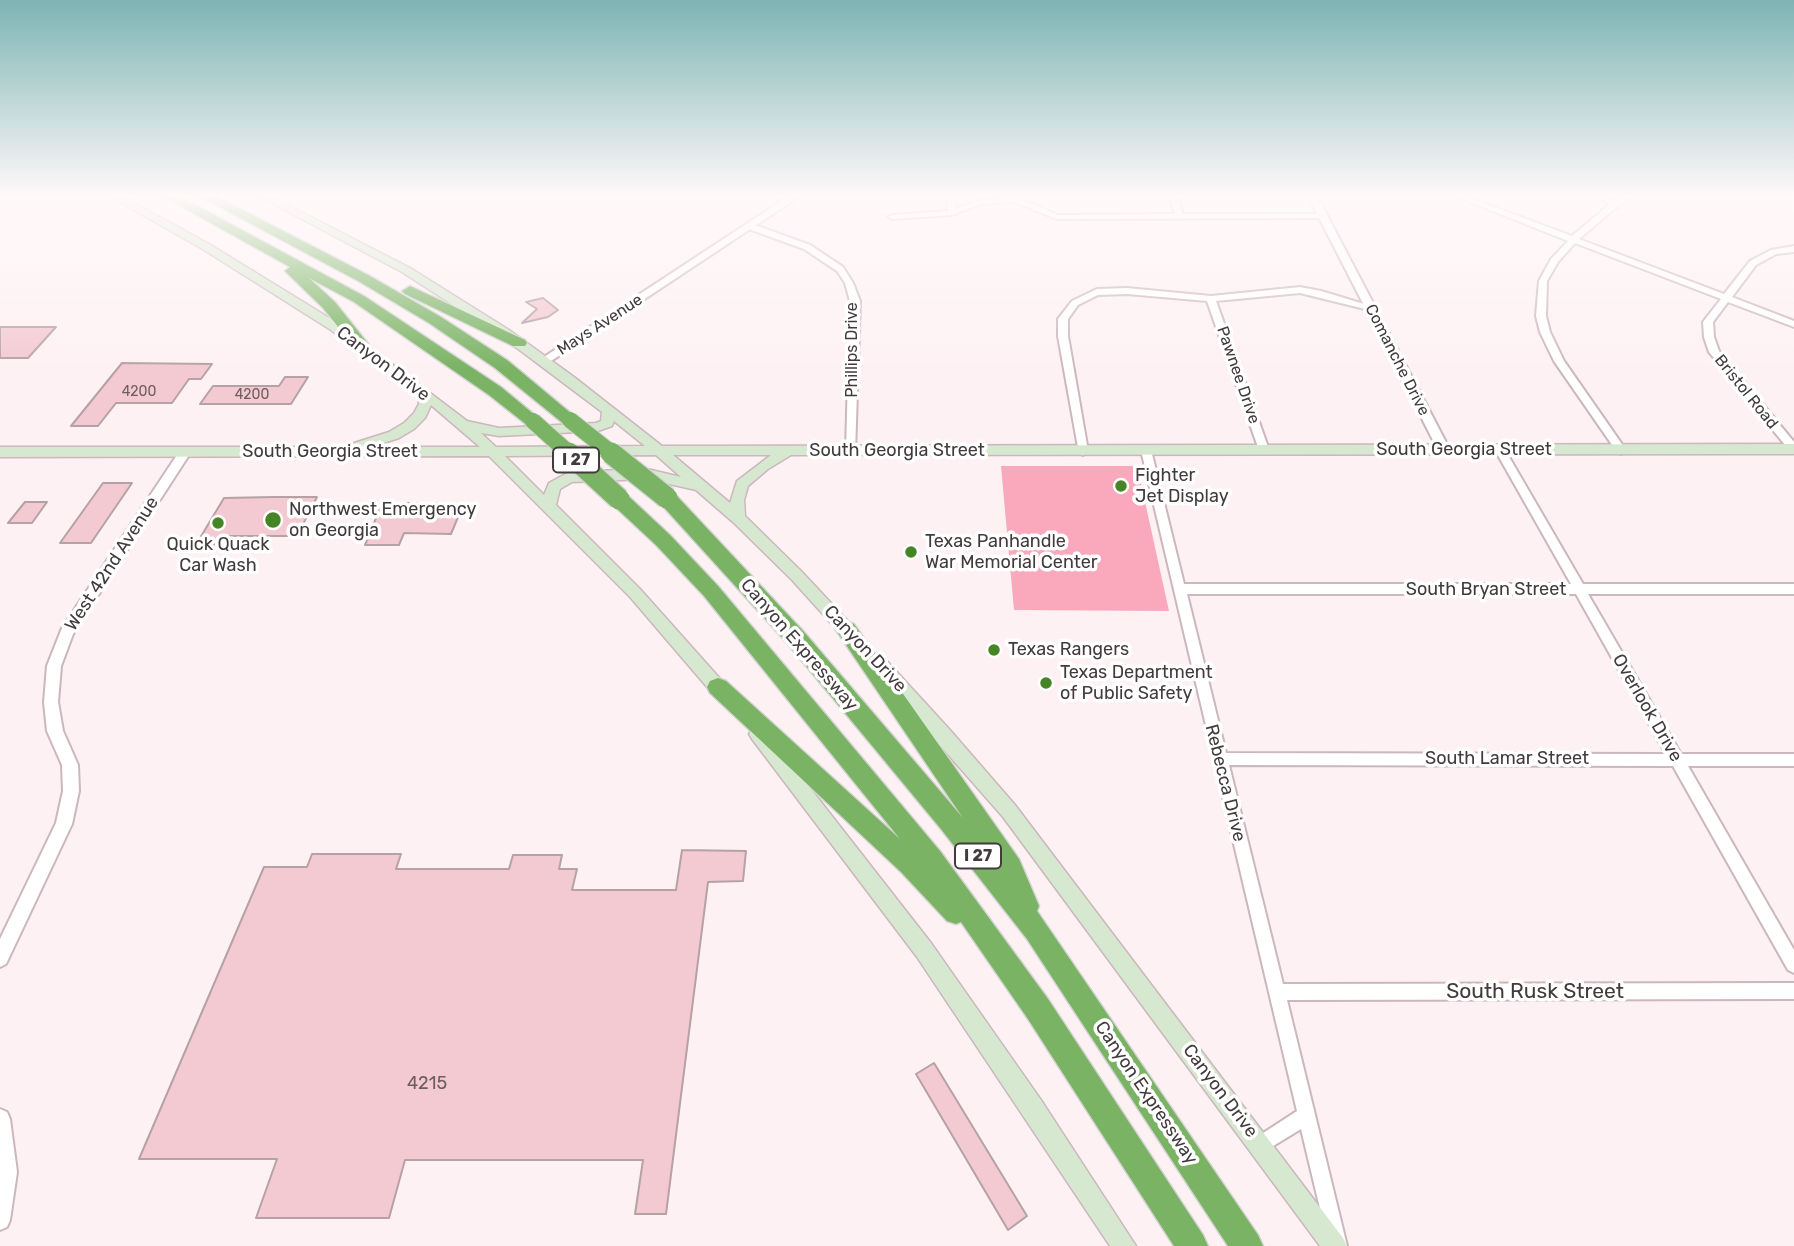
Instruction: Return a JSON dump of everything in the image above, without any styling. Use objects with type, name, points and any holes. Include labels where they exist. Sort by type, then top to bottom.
[{"type":"highway","points":[[275,254],[329,305],[361,345]]},
{"type":"highway","name":"Canyon Expressway","points":[[276,254],[359,299],[495,391],[533,421],[620,499],[711,591],[931,859],[1007,966],[1192,1246]]},
{"type":"highway","name":"Canyon Expressway","points":[[318,254],[435,320],[501,364],[667,498],[796,638],[950,821],[1037,930],[1247,1246]]},
{"type":"highway","points":[[328,254],[519,343]]},
{"type":"highway","points":[[847,630],[1010,867],[1037,930]]},
{"type":"highway","points":[[718,687],[910,864],[1007,966]]},
{"type":"main road","name":"Canyon Drive","points":[[218,254],[361,345],[460,423],[494,452],[635,593],[768,746],[924,950],[1124,1246]]},
{"type":"main road","name":"Canyon Drive","points":[[375,254],[406,270],[519,343],[609,411],[738,518],[847,630],[944,735],[1009,811],[1336,1246]]},
{"type":"main road","points":[[341,452],[394,435],[409,426],[420,415],[425,404],[424,394]]},
{"type":"main road","points":[[460,423],[499,432],[556,431],[598,427],[607,423],[609,411]]},
{"type":"main road","name":"South Georgia Street","points":[[0,452],[1794,449]]},
{"type":"main road","points":[[738,518],[737,500],[742,484],[763,466],[788,451]]},
{"type":"main road","points":[[548,508],[554,486],[569,477],[647,474],[701,486]]},
{"type":"street","name":"Mays Avenue","points":[[544,361],[706,254]]},
{"type":"street","name":"Phillips Drive","points":[[818,254],[838,268],[849,283],[855,301],[851,451]]},
{"type":"street","name":"Comanche Drive","points":[[1342,254],[1444,450]]},
{"type":"street","points":[[1560,254],[1543,281],[1541,316],[1559,361],[1621,450]]},
{"type":"street","points":[[1610,254],[1794,324]]},
{"type":"street","name":"Bristol Road","points":[[1770,254],[1753,263],[1724,298],[1708,322],[1709,337],[1714,352],[1794,449]]},
{"type":"street","points":[[1083,450],[1063,337],[1063,319],[1068,311],[1085,297],[1111,291],[1211,299],[1300,290],[1318,292],[1369,307]]},
{"type":"street","name":"Pawnee Drive","points":[[1211,299],[1265,450]]},
{"type":"street","name":"Rebecca Drive","points":[[1146,450],[1307,1115],[1336,1246]]},
{"type":"street","name":"Overlook Drive","points":[[1500,450],[1794,965]]},
{"type":"street","name":"West 42nd Avenue","points":[[0,958],[64,824],[71,791],[70,765],[54,721],[51,702],[54,666],[67,632],[185,452]]},
{"type":"street","name":"South Bryan Street","points":[[1179,589],[1794,589]]},
{"type":"street","name":"South Lamar Street","points":[[1219,760],[1794,760]]},
{"type":"street","name":"South Rusk Street","points":[[1277,992],[1794,991]]},
{"type":"street","points":[[1259,1145],[1307,1115]]},
{"type":"street","points":[[0,1119],[7,1172],[0,1220]]},
{"type":"shaded area","points":[[1001,466],[1132,466],[1138,470],[1169,611],[1014,610]]},
{"type":"building","points":[[543,298],[558,310],[548,317],[522,323],[537,309],[526,302]]},
{"type":"building","points":[[0,327],[56,327],[28,358],[0,358]]},
{"type":"building","points":[[122,363],[212,364],[201,379],[189,379],[172,403],[116,403],[98,426],[71,426]]},
{"type":"building","points":[[285,377],[308,377],[291,404],[200,404],[213,386],[279,386]]},
{"type":"building","points":[[103,483],[132,483],[91,543],[60,543]]},
{"type":"building","points":[[317,497],[297,536],[219,536],[212,548],[194,548],[224,498]]},
{"type":"building","points":[[25,502],[47,502],[32,523],[8,523]]},
{"type":"building","points":[[406,503],[437,503],[434,509],[461,510],[451,534],[404,533],[399,545],[365,545],[381,506],[404,506]]},
{"type":"building","points":[[682,850],[746,851],[743,881],[708,882],[666,1214],[635,1214],[643,1160],[405,1160],[389,1218],[256,1218],[277,1159],[139,1159],[264,867],[307,867],[312,854],[401,854],[396,869],[509,869],[513,855],[562,855],[559,869],[577,869],[572,890],[676,890]]},
{"type":"building","points":[[934,1063],[1027,1216],[1008,1230],[916,1074]]},
{"type":"place","name":"Fighter Jet Display","points":[[1121,486]]},
{"type":"place","name":"Northwest Emergency on Georgia","points":[[273,520]]},
{"type":"place","name":"Quick Quack Car Wash","points":[[218,523]]},
{"type":"place","name":"Texas Panhandle War Memorial Center","points":[[911,552]]},
{"type":"place","name":"Texas Rangers","points":[[994,650]]},
{"type":"place","name":"Texas Department of Public Safety","points":[[1046,683]]}]
